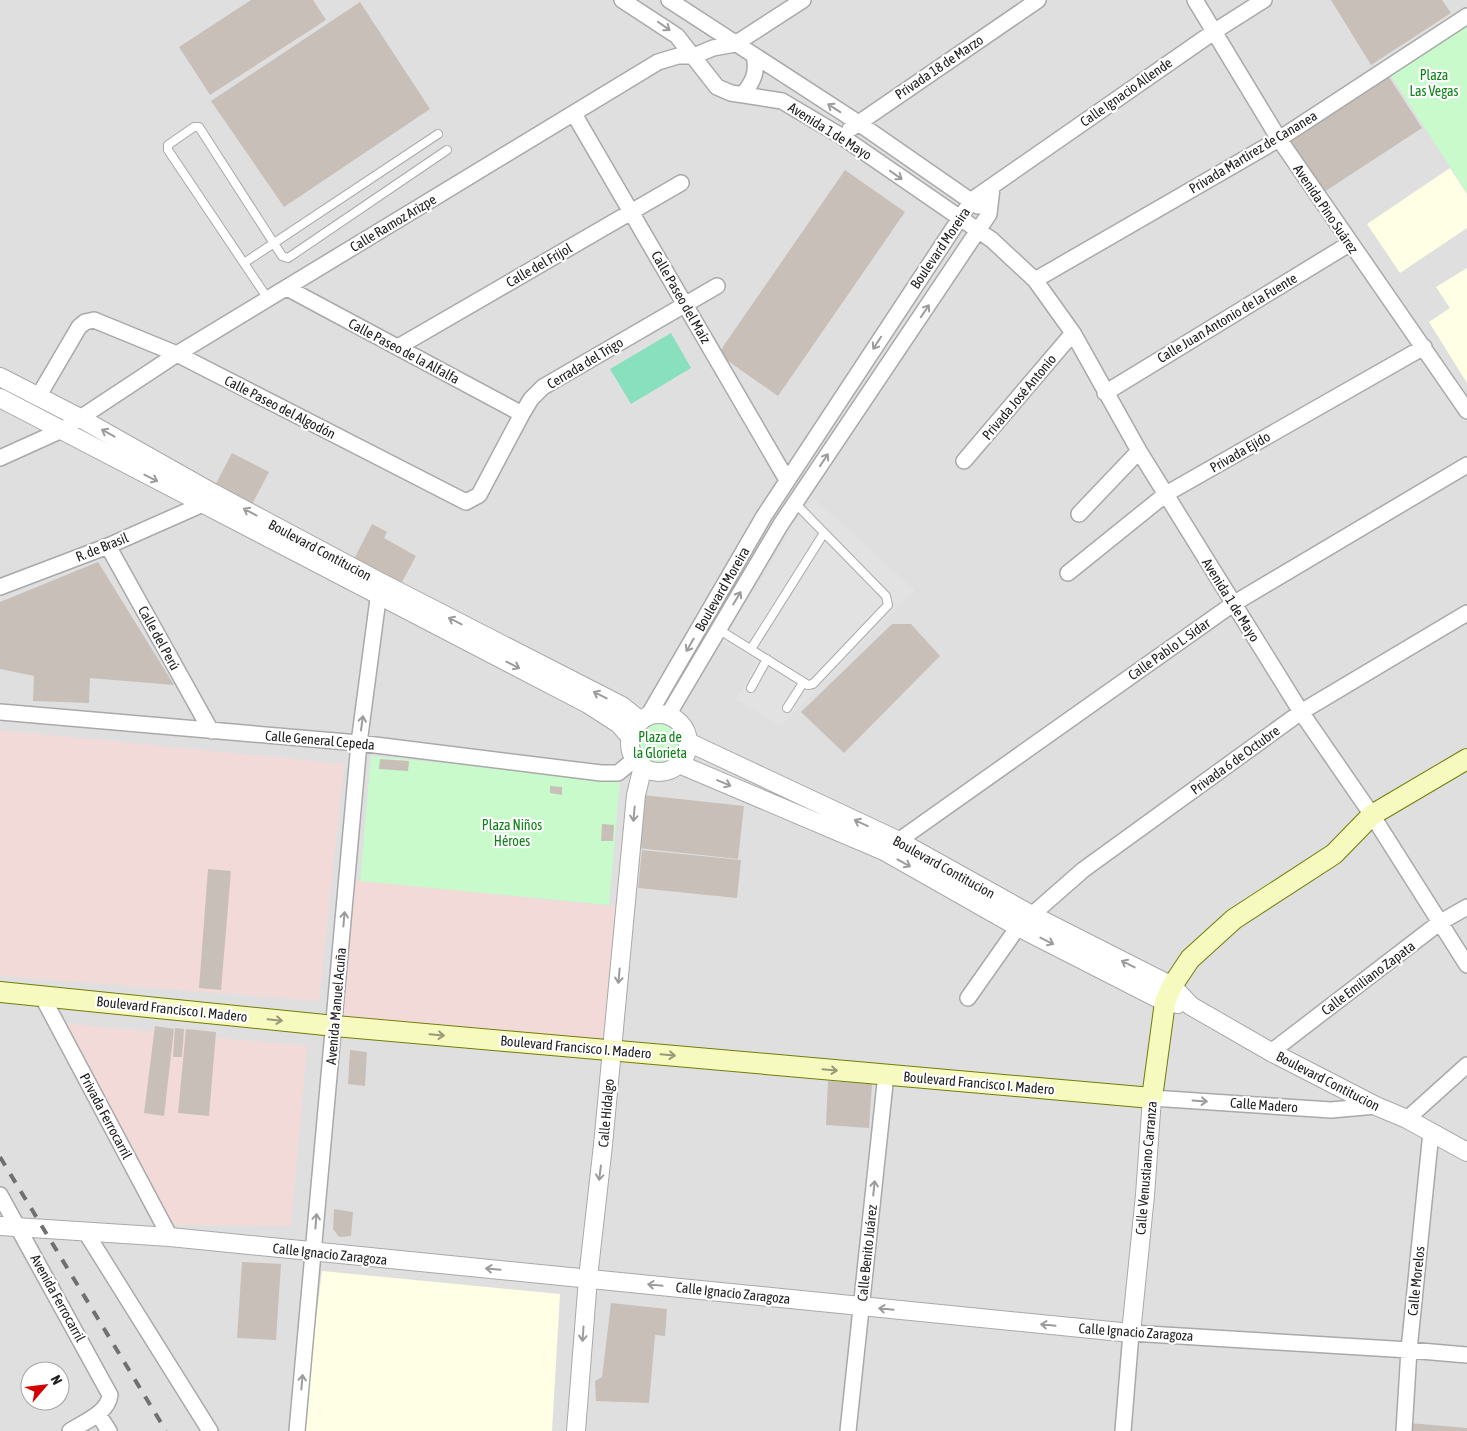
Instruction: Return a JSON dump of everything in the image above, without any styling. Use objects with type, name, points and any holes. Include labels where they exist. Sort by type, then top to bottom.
[{"type":"main road","points":[[1169,994],[1190,959],[1213,937],[1261,900],[1334,854],[1372,815],[1467,759]]},
{"type":"main road","name":"Boulevard Francisco I. Madero","points":[[0,992],[335,1026],[1152,1098]]},
{"type":"main road","name":"Calle Venustiano Carranza","points":[[1152,1098],[1169,994]]},
{"type":"street","name":"Avenida 1 de Mayo","points":[[622,0],[666,28],[694,56],[717,87],[731,93],[782,101],[841,136],[959,219],[985,235],[1035,280],[1073,333],[1104,393],[1301,712],[1372,815],[1467,966]]},
{"type":"street","name":"Avenida 1 de Mayo","points":[[669,0],[857,122],[972,200],[989,214]]},
{"type":"street","points":[[735,44],[803,0]]},
{"type":"street","name":"Privada 18 de Marzo","points":[[841,136],[857,122],[1038,0]]},
{"type":"street","name":"Avenida Pino Suárez","points":[[1195,0],[1279,139],[1349,244],[1424,347],[1467,411]]},
{"type":"street","name":"Calle Ignacio Allende","points":[[992,188],[1004,176],[1215,31],[1264,0]]},
{"type":"street","name":"Privada Martirez de Cananea","points":[[1035,280],[1279,139],[1467,16]]},
{"type":"street","name":"Calle Ramoz Arizpe","points":[[0,458],[62,430],[177,354],[658,62],[678,56],[694,56],[712,48],[735,44]]},
{"type":"street","points":[[743,94],[754,78],[756,65],[754,56]]},
{"type":"street","name":"Calle Paseo del Maíz","points":[[574,114],[788,480]]},
{"type":"street","name":"Calle del Frijol","points":[[398,347],[681,183]]},
{"type":"street","name":"Boulevard Moreira","points":[[645,718],[764,516],[888,326],[972,200],[992,188]]},
{"type":"street","name":"Boulevard Moreira","points":[[989,214],[992,188]]},
{"type":"street","points":[[985,235],[989,214]]},
{"type":"street","name":"Boulevard Moreira","points":[[668,715],[781,524],[908,336],[985,235]]},
{"type":"street","name":"Calle Juan Antonio de la Fuente","points":[[1104,393],[1349,244]]},
{"type":"street","name":"Cerrada del Trigo","points":[[473,500],[480,495],[531,399],[561,375],[717,286]]},
{"type":"street","name":"Calle Paseo de la Alfalfa","points":[[287,288],[522,414]]},
{"type":"street","name":"Calle Paseo del Algodón","points":[[38,397],[79,327],[86,322],[94,320],[177,354],[466,502],[473,500]]},
{"type":"street","points":[[888,326],[908,336]]},
{"type":"street","name":"Privada José Antonio","points":[[964,461],[1073,333]]},
{"type":"street","name":"Privada Ejido","points":[[1068,573],[1166,494],[1424,347]]},
{"type":"street","points":[[857,374],[874,385]]},
{"type":"street","name":"Boulevard Contitucion","points":[[0,377],[80,418],[380,589],[606,714],[619,724],[631,738]]},
{"type":"street","name":"Boulevard Contitucion","points":[[0,398],[203,504],[645,718]]},
{"type":"street","points":[[1079,514],[1139,451]]},
{"type":"street","name":"Calle Pablo L. Sidar","points":[[884,851],[1233,604],[1467,465]]},
{"type":"street","name":"R. de Brasil","points":[[0,587],[108,546],[203,504]]},
{"type":"street","points":[[764,516],[781,524]]},
{"type":"street","name":"Calle del Perú","points":[[108,546],[211,730]]},
{"type":"street","name":"Avenida Manuel Acuña","points":[[297,1431],[359,743],[380,589]]},
{"type":"street","name":"Privada 6 de Octubre","points":[[1024,920],[1083,870],[1301,712],[1467,613]]},
{"type":"street","name":"Calle General Cepeda","points":[[0,712],[359,743],[601,773],[618,773],[639,763]]},
{"type":"street","points":[[658,714],[668,715],[678,721],[686,731],[688,742],[686,754],[679,764],[671,770],[651,771],[639,763],[631,748],[631,738],[645,718],[658,714]]},
{"type":"street","name":"Boulevard Contitucion","points":[[688,742],[899,841],[1024,920]]},
{"type":"street","name":"Calle Hidalgo","points":[[576,1431],[588,1278],[639,763]]},
{"type":"street","name":"Boulevard Contitucion","points":[[679,764],[884,851],[1169,994],[1271,1052],[1376,1106],[1407,1119],[1467,1152]]},
{"type":"street","name":"Calle Emiliano Zapata","points":[[1271,1052],[1439,923],[1467,907]]},
{"type":"street","points":[[968,998],[1024,920]]},
{"type":"street","name":"Privada Ferrocarril","points":[[42,996],[170,1237]]},
{"type":"street","points":[[1407,1119],[1467,1065]]},
{"type":"street","name":"Calle Benito Juárez","points":[[848,1431],[886,1074]]},
{"type":"street","name":"Calle Madero","points":[[1152,1098],[1331,1110],[1376,1106]]},
{"type":"street","name":"Calle Venustiano Carranza","points":[[1131,1334],[1145,1195],[1152,1098]]},
{"type":"street","name":"Calle Morelos","points":[[1404,1431],[1409,1350],[1431,1132]]},
{"type":"street","name":"Avenida Ferrocarril","points":[[0,1195],[108,1386],[110,1402],[98,1414]]},
{"type":"street","name":"Calle Ignacio Zaragoza","points":[[0,1226],[170,1237],[1131,1334],[1467,1355]]},
{"type":"street","points":[[85,1231],[210,1431]]},
{"type":"street","points":[[1123,1431],[1131,1334]]},
{"type":"street","points":[[70,1431],[98,1414],[109,1431]]},
{"type":"lane","points":[[268,299],[168,150],[168,144],[194,127],[198,127],[282,256],[288,258],[447,150]]},
{"type":"lane","points":[[244,263],[438,134]]},
{"type":"lane","points":[[718,629],[803,683],[813,684],[888,604],[886,596],[795,503]]},
{"type":"lane","points":[[751,649],[824,533]]},
{"type":"lane","points":[[751,688],[767,660]]},
{"type":"lane","points":[[787,708],[803,683]]},
{"type":"shaded area","points":[[0,0],[1467,0],[1467,1431],[0,1431]]},
{"type":"shaded area","points":[[1450,168],[1467,194],[1467,228],[1400,273],[1367,224]]},
{"type":"shaded area","points":[[1467,268],[1467,383],[1429,322],[1450,308],[1436,287]]},
{"type":"shaded area","points":[[813,498],[915,590],[781,726],[736,700],[757,661],[721,641],[758,586],[793,526]]},
{"type":"shaded area","points":[[0,730],[344,764],[319,1001],[0,976]]},
{"type":"shaded area","points":[[348,879],[619,907],[605,1058],[333,1036]]},
{"type":"shaded area","points":[[59,1023],[307,1046],[291,1226],[169,1225]]},
{"type":"shaded area","points":[[322,1271],[560,1294],[552,1431],[302,1431]]},
{"type":"green space","name":"Plaza Las Vegas","points":[[1467,23],[1467,193],[1390,74]]},
{"type":"green space","points":[[671,333],[691,368],[631,404],[610,369]]},
{"type":"green space","name":"Plaza de la Glorieta","points":[[660,724],[675,730],[681,745],[675,760],[660,766],[645,760],[639,745],[645,730]]},
{"type":"green space","name":"Plaza Niños Héroes","points":[[371,756],[620,780],[609,905],[360,881]]},
{"type":"building","points":[[251,0],[313,0],[326,20],[210,95],[179,47]]},
{"type":"building","points":[[1331,0],[1442,0],[1451,13],[1371,65]]},
{"type":"building","points":[[360,2],[430,109],[284,207],[211,101]]},
{"type":"building","points":[[1389,77],[1422,128],[1321,194],[1287,144]]},
{"type":"building","points":[[845,170],[905,212],[778,396],[718,354]]},
{"type":"building","points":[[232,453],[269,472],[249,510],[212,491]]},
{"type":"building","points":[[372,524],[387,532],[384,538],[416,556],[401,584],[354,559]]},
{"type":"building","points":[[98,562],[174,685],[90,678],[89,703],[33,701],[34,676],[0,669],[0,602]]},
{"type":"building","points":[[892,624],[911,624],[940,656],[844,753],[801,712]]},
{"type":"building","points":[[380,759],[409,761],[408,771],[379,769]]},
{"type":"building","points":[[550,786],[562,787],[562,795],[550,793]]},
{"type":"building","points":[[643,795],[744,806],[738,859],[637,848]]},
{"type":"building","points":[[602,824],[614,825],[613,841],[601,841]]},
{"type":"building","points":[[642,850],[741,860],[737,898],[638,888]]},
{"type":"building","points":[[208,869],[231,871],[221,990],[199,988]]},
{"type":"building","points":[[155,1026],[174,1029],[164,1116],[144,1113]]},
{"type":"building","points":[[175,1028],[184,1029],[182,1057],[173,1057]]},
{"type":"building","points":[[186,1029],[216,1032],[209,1116],[178,1113]]},
{"type":"building","points":[[350,1050],[367,1052],[365,1086],[348,1084]]},
{"type":"building","points":[[828,1081],[872,1084],[869,1128],[826,1125]]},
{"type":"building","points":[[334,1209],[353,1212],[351,1236],[339,1237],[333,1229]]},
{"type":"building","points":[[242,1262],[281,1264],[276,1340],[237,1338]]},
{"type":"building","points":[[611,1303],[667,1309],[665,1336],[655,1335],[649,1403],[596,1401],[595,1381],[602,1377]]},
{"type":"building","points":[[1409,1423],[1467,1428],[1467,1431],[1409,1431]]},
{"type":"railway","points":[[0,1157],[166,1431]]}]
